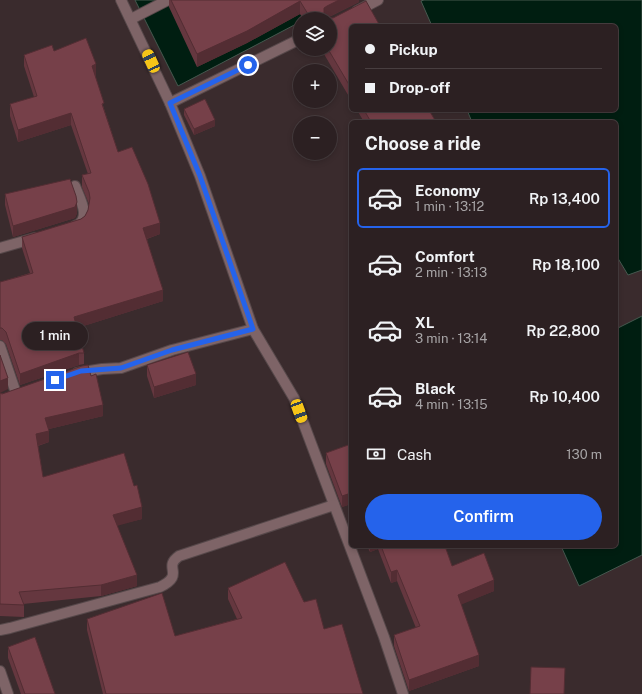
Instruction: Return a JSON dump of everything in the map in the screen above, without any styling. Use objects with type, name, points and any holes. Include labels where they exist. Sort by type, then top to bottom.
[{"type":"street","points":[[121,0],[170,103],[200,176],[253,329],[294,398],[349,545]]},
{"type":"street","points":[[131,19],[168,0]]},
{"type":"street","points":[[351,14],[378,0]]},
{"type":"street","points":[[170,103],[293,42]]},
{"type":"street","points":[[65,229],[79,224],[84,216],[85,211],[75,186]]},
{"type":"street","points":[[0,248],[43,235]]},
{"type":"street","points":[[66,376],[81,371],[121,368],[172,350],[253,329]]},
{"type":"street","points":[[0,346],[20,392],[5,397]]},
{"type":"street","points":[[0,630],[160,587],[168,583],[173,578],[174,573],[172,566],[174,560],[179,556],[334,505]]},
{"type":"street","points":[[350,548],[384,637],[403,694]]},
{"type":"street","points":[[0,671],[8,694]]},
{"type":"shaded area","points":[[135,0],[341,0],[318,12],[293,12],[293,26],[178,86]]},
{"type":"shaded area","points":[[642,0],[642,270],[628,275],[618,258],[618,120],[471,120],[468,112],[618,112],[618,24],[431,24],[421,1]]},
{"type":"shaded area","points":[[642,316],[642,555],[579,586],[562,548],[618,548],[618,328]]},
{"type":"building","points":[[171,0],[339,0],[324,8],[324,12],[307,12],[300,1],[247,31],[197,54]]},
{"type":"building","points":[[366,1],[379,24],[349,24],[349,85],[332,56],[337,56],[337,16]]},
{"type":"building","points":[[86,38],[96,64],[92,66],[104,103],[102,104],[118,152],[132,147],[148,184],[160,223],[143,228],[163,290],[74,317],[84,353],[79,353],[20,374],[6,332],[0,328],[0,282],[33,273],[22,237],[81,219],[85,216],[88,210],[90,198],[82,175],[91,173],[71,113],[18,130],[10,104],[37,96],[24,55],[52,45],[54,51]]},
{"type":"building","points":[[205,99],[215,120],[194,129],[184,109]]},
{"type":"building","points":[[365,112],[430,112],[435,120],[370,120]]},
{"type":"building","points":[[70,179],[76,196],[77,202],[75,207],[13,226],[5,194]]},
{"type":"building","points":[[188,352],[196,374],[154,387],[147,365]]},
{"type":"building","points":[[0,355],[8,378],[0,381]]},
{"type":"building","points":[[88,365],[91,376],[96,374],[103,405],[45,418],[49,431],[36,434],[43,477],[124,453],[134,486],[137,485],[142,507],[113,515],[137,575],[101,585],[19,592],[24,605],[0,604],[0,393],[2,394]]},
{"type":"building","points":[[349,445],[349,496],[348,494],[342,496],[326,453]]},
{"type":"building","points":[[382,548],[446,548],[452,566],[484,553],[494,580],[458,595],[479,655],[409,680],[394,635],[420,626],[397,570],[391,572]]},
{"type":"building","points":[[285,562],[304,602],[316,599],[324,629],[342,624],[363,694],[106,694],[87,619],[162,593],[175,636],[242,618],[228,588]]},
{"type":"building","points":[[35,637],[55,694],[25,694],[8,647]]},
{"type":"building","points":[[531,667],[565,668],[564,694],[530,694]]},
{"type":"route","points":[[55,380],[81,371],[121,368],[172,350],[253,329],[200,176],[170,103],[248,65]]}]
